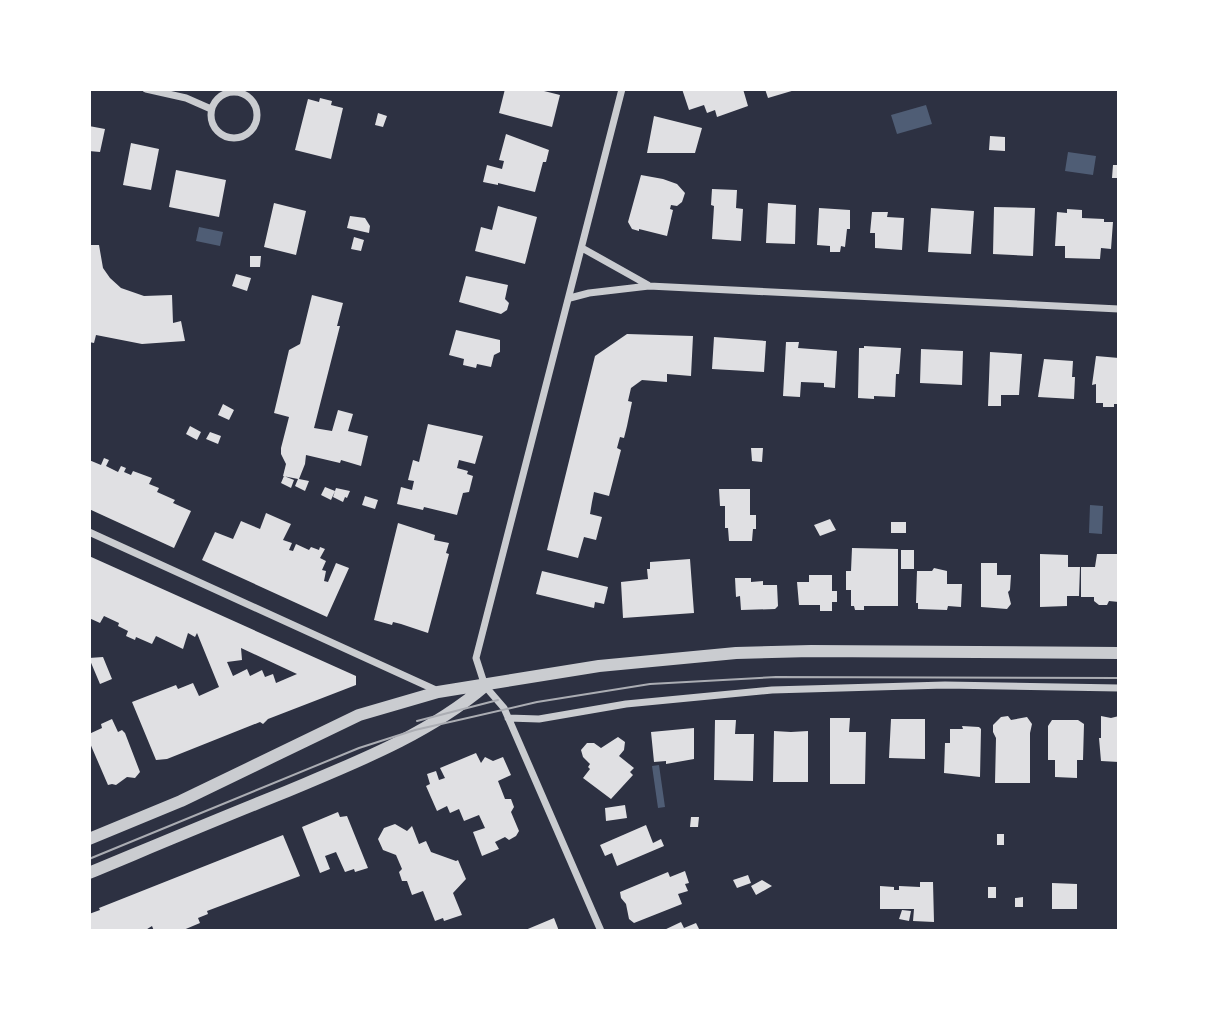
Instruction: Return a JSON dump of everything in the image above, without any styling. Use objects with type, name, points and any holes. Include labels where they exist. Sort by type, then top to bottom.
[{"type":"street","points":[[146,89],[186,98],[211,109]]},
{"type":"street","points":[[601,931],[504,708],[485,685],[475,659],[622,89]]},
{"type":"street","points":[[243,91],[257,111],[256,123],[249,133],[239,139],[227,138],[217,131],[211,121],[211,109],[223,94],[243,91]]},
{"type":"street","points":[[582,248],[649,286]]},
{"type":"street","points":[[570,298],[649,286],[1119,309]]},
{"type":"street","points":[[89,533],[439,692]]},
{"type":"street","points":[[89,839],[181,801],[359,715],[439,692],[599,666],[736,653],[1119,653]]},
{"type":"street","points":[[89,873],[372,756],[458,709],[485,685]]},
{"type":"street","points":[[508,718],[540,719],[626,704],[772,690],[945,685],[1119,688]]},
{"type":"water","points":[[926,105],[932,124],[897,134],[891,115]]},
{"type":"water","points":[[1068,152],[1096,156],[1093,175],[1065,171]]},
{"type":"water","points":[[199,227],[223,232],[220,246],[196,241]]},
{"type":"water","points":[[1090,505],[1103,506],[1102,534],[1089,533]]},
{"type":"water","points":[[659,765],[665,807],[658,808],[652,766]]},
{"type":"building","points":[[505,89],[536,89],[560,95],[552,127],[499,113]]},
{"type":"building","points":[[682,89],[743,89],[748,106],[717,117],[715,110],[707,113],[704,105],[689,110]]},
{"type":"building","points":[[765,89],[795,89],[795,90],[768,98]]},
{"type":"building","points":[[320,98],[343,108],[331,159],[295,150],[308,99],[319,102]]},
{"type":"building","points":[[378,113],[387,116],[383,127],[375,125]]},
{"type":"building","points":[[654,116],[702,128],[695,153],[647,153]]},
{"type":"building","points":[[89,126],[105,129],[100,152],[89,151]]},
{"type":"building","points":[[506,134],[549,150],[535,192],[483,182],[487,165],[502,169],[504,161],[499,160]]},
{"type":"building","points":[[990,136],[1005,137],[1005,151],[989,150]]},
{"type":"building","points":[[131,143],[159,149],[151,190],[123,185]]},
{"type":"building","points":[[1113,165],[1119,165],[1119,178],[1112,178]]},
{"type":"building","points":[[176,170],[226,180],[219,217],[169,207]]},
{"type":"building","points":[[641,175],[677,184],[685,193],[682,202],[677,206],[671,205],[670,209],[673,210],[667,236],[632,229],[628,222]]},
{"type":"building","points":[[712,189],[737,190],[736,208],[743,209],[741,241],[712,239]]},
{"type":"building","points":[[274,203],[306,211],[296,255],[264,247]]},
{"type":"building","points":[[768,203],[796,205],[795,244],[766,243]]},
{"type":"building","points":[[498,206],[537,217],[525,264],[475,251],[481,227],[492,230]]},
{"type":"building","points":[[994,207],[1035,208],[1033,256],[993,254]]},
{"type":"building","points":[[819,208],[850,210],[850,229],[847,229],[845,247],[841,246],[840,252],[830,252],[830,246],[817,245]]},
{"type":"building","points":[[931,208],[974,211],[971,254],[928,252]]},
{"type":"building","points":[[1067,209],[1082,210],[1082,218],[1113,222],[1111,249],[1101,248],[1100,259],[1065,258],[1065,246],[1055,246],[1057,212],[1067,213]]},
{"type":"building","points":[[872,212],[888,212],[887,217],[904,218],[902,250],[875,248],[875,233],[870,233]]},
{"type":"building","points":[[350,216],[365,218],[370,226],[369,233],[347,228]]},
{"type":"building","points":[[354,237],[364,240],[361,251],[351,249]]},
{"type":"building","points":[[89,245],[99,245],[103,268],[121,288],[144,296],[172,295],[173,323],[181,321],[185,341],[142,344],[96,335],[94,343],[89,342]]},
{"type":"building","points":[[250,256],[261,256],[260,267],[250,267]]},
{"type":"building","points":[[236,274],[251,278],[247,291],[232,286]]},
{"type":"building","points":[[466,276],[508,285],[505,299],[509,303],[507,310],[501,314],[459,302]]},
{"type":"building","points":[[312,295],[343,303],[337,326],[340,326],[314,428],[332,431],[338,410],[353,414],[348,431],[368,436],[361,466],[306,455],[299,479],[309,481],[305,491],[295,486],[298,479],[283,476],[286,464],[281,448],[289,417],[274,413],[289,350],[300,344]]},
{"type":"building","points":[[456,330],[500,340],[500,352],[494,355],[491,367],[463,365],[464,359],[449,355]]},
{"type":"building","points":[[627,334],[693,336],[691,376],[667,374],[667,382],[642,380],[631,388],[628,401],[632,402],[624,438],[620,437],[617,448],[621,450],[609,496],[594,492],[590,514],[602,517],[596,540],[584,537],[578,558],[547,550],[595,356]]},
{"type":"building","points":[[714,337],[766,341],[764,372],[712,369]]},
{"type":"building","points":[[786,342],[799,342],[798,348],[837,351],[835,388],[824,387],[824,383],[801,382],[800,397],[783,396]]},
{"type":"building","points":[[859,348],[901,348],[895,397],[858,398]]},
{"type":"building","points":[[921,349],[963,351],[962,385],[920,383]]},
{"type":"building","points":[[990,352],[1022,354],[1019,395],[1001,395],[1001,406],[988,406]]},
{"type":"building","points":[[1096,356],[1119,358],[1119,404],[1114,404],[1114,407],[1103,407],[1103,403],[1096,403],[1096,384],[1092,385]]},
{"type":"building","points":[[1044,359],[1073,361],[1074,399],[1038,397]]},
{"type":"building","points":[[223,404],[234,410],[229,420],[218,415]]},
{"type":"building","points":[[428,424],[483,436],[475,464],[459,460],[457,468],[468,471],[467,474],[473,476],[469,492],[463,493],[457,515],[397,504],[401,487],[412,490],[414,481],[408,480],[413,460],[419,462]]},
{"type":"building","points":[[190,426],[201,432],[197,440],[186,434]]},
{"type":"building","points":[[210,432],[221,436],[218,444],[206,439]]},
{"type":"building","points":[[751,448],[763,448],[762,462],[752,461]]},
{"type":"building","points":[[104,458],[109,460],[106,466],[118,472],[121,466],[126,468],[124,472],[131,475],[133,471],[152,478],[149,484],[159,488],[157,492],[191,511],[174,548],[89,509],[89,460],[101,465]]},
{"type":"building","points":[[284,476],[294,480],[291,488],[281,483]]},
{"type":"building","points":[[325,487],[335,491],[331,500],[321,495]]},
{"type":"building","points":[[336,488],[350,491],[343,502],[333,497]]},
{"type":"building","points":[[719,489],[750,489],[750,515],[756,515],[756,529],[753,529],[752,541],[729,541],[728,528],[725,528],[725,506],[720,506]]},
{"type":"building","points":[[365,496],[378,500],[375,509],[362,505]]},
{"type":"building","points":[[266,513],[291,524],[283,540],[292,543],[289,550],[293,551],[296,544],[309,550],[311,547],[325,549],[320,558],[326,561],[322,570],[326,571],[324,581],[328,582],[336,563],[349,568],[327,617],[202,560],[215,532],[233,539],[241,521],[260,529]]},
{"type":"building","points":[[830,519],[836,530],[820,536],[814,525]]},
{"type":"building","points":[[891,522],[906,522],[906,533],[891,533]]},
{"type":"building","points":[[398,523],[435,535],[434,540],[449,543],[446,553],[449,554],[428,633],[393,622],[392,625],[374,620]]},
{"type":"building","points":[[852,548],[898,549],[898,606],[864,606],[864,610],[855,610],[854,606],[851,606],[851,590],[846,590],[846,571],[851,571]]},
{"type":"building","points":[[901,550],[914,550],[914,569],[901,569]]},
{"type":"building","points":[[1040,554],[1068,555],[1068,567],[1080,567],[1079,596],[1067,596],[1067,606],[1040,607]]},
{"type":"building","points":[[1097,554],[1119,554],[1119,602],[1109,601],[1107,605],[1099,605],[1094,601],[1094,597],[1081,597],[1081,567],[1095,567]]},
{"type":"building","points":[[89,556],[356,676],[356,685],[268,719],[263,724],[260,722],[167,759],[156,760],[132,702],[176,685],[178,689],[193,683],[199,696],[219,687],[197,633],[195,637],[188,633],[183,649],[156,636],[152,644],[136,637],[135,640],[126,636],[128,631],[118,626],[119,623],[104,616],[100,623],[89,618]],"holes":[[[241,648],[297,674],[276,683],[273,674],[265,677],[262,670],[250,676],[247,669],[233,676],[227,662],[242,660]]]},
{"type":"building","points":[[690,559],[694,613],[623,618],[621,582],[648,579],[647,569],[650,569],[650,562]]},
{"type":"building","points":[[981,563],[997,563],[997,575],[1011,575],[1008,592],[1011,604],[1007,609],[981,607]]},
{"type":"building","points":[[934,568],[947,571],[947,584],[962,584],[961,607],[948,606],[947,610],[918,609],[917,571],[932,571]]},
{"type":"building","points":[[542,571],[608,587],[604,604],[595,602],[594,608],[536,594]]},
{"type":"building","points":[[809,575],[832,575],[832,591],[837,591],[837,602],[832,602],[832,611],[820,611],[820,605],[799,605],[797,582],[809,582]]},
{"type":"building","points":[[735,578],[751,578],[751,582],[763,581],[763,585],[777,585],[778,606],[775,609],[741,610],[740,596],[736,597]]},
{"type":"building","points":[[103,657],[112,679],[100,684],[89,658]]},
{"type":"building","points":[[1008,716],[1011,720],[1027,717],[1032,724],[1030,783],[995,783],[996,738],[993,725],[1001,717]]},
{"type":"building","points":[[1101,716],[1119,716],[1119,762],[1101,761]]},
{"type":"building","points":[[830,718],[850,718],[849,732],[866,732],[865,784],[830,784]]},
{"type":"building","points":[[112,719],[118,732],[122,730],[125,733],[140,772],[135,778],[127,777],[116,785],[108,785],[89,741],[89,734]]},
{"type":"building","points":[[891,719],[925,719],[925,759],[889,758]]},
{"type":"building","points":[[715,720],[736,720],[735,734],[754,734],[753,781],[714,780]]},
{"type":"building","points":[[1052,720],[1078,720],[1084,724],[1083,760],[1077,760],[1077,778],[1055,777],[1055,760],[1048,760],[1048,726]]},
{"type":"building","points":[[962,726],[981,729],[980,777],[944,773],[945,743],[950,743],[950,729],[963,729]]},
{"type":"building","points":[[694,728],[694,759],[666,764],[666,761],[654,762],[651,732]]},
{"type":"building","points":[[774,731],[808,731],[808,782],[773,782]]},
{"type":"building","points":[[618,737],[625,742],[624,750],[619,756],[634,768],[630,772],[633,775],[611,799],[583,778],[590,769],[590,764],[583,757],[581,750],[587,743],[594,743],[601,748]]},
{"type":"building","points":[[476,753],[481,763],[485,757],[493,761],[503,757],[511,775],[498,781],[505,799],[511,799],[514,807],[511,812],[519,831],[509,840],[505,837],[495,842],[499,849],[482,856],[473,832],[485,828],[479,815],[464,821],[459,809],[450,813],[447,806],[437,811],[426,786],[430,784],[427,774],[436,771],[439,780],[445,778],[440,768]]},
{"type":"building","points":[[625,805],[627,818],[606,821],[605,808]]},
{"type":"building","points":[[338,812],[340,817],[347,816],[368,868],[345,872],[336,852],[325,856],[330,869],[320,873],[302,827]]},
{"type":"building","points":[[691,817],[699,817],[698,827],[690,827]]},
{"type":"building","points":[[395,824],[407,831],[412,826],[419,844],[426,841],[431,852],[458,860],[466,879],[453,893],[462,915],[435,921],[423,891],[412,895],[407,881],[402,881],[399,872],[402,869],[396,855],[383,850],[378,839],[384,828]]},
{"type":"building","points":[[646,825],[653,843],[661,839],[664,846],[617,866],[612,853],[605,856],[600,845]]},
{"type":"building","points":[[997,834],[1004,834],[1004,845],[997,845]]},
{"type":"building","points":[[283,835],[300,876],[207,911],[208,914],[198,918],[200,923],[181,931],[154,931],[152,926],[144,931],[89,931],[89,914],[100,910],[99,908]]},
{"type":"building","points":[[685,871],[689,883],[685,884],[688,891],[678,894],[682,904],[634,923],[629,919],[620,892],[668,872],[670,877]]},
{"type":"building","points":[[748,875],[751,883],[737,888],[733,880]]},
{"type":"building","points":[[762,880],[772,886],[756,895],[751,886]]},
{"type":"building","points":[[920,882],[933,882],[934,922],[913,921],[914,909],[880,909],[880,886],[899,890],[899,886],[920,887]]},
{"type":"building","points":[[1052,883],[1077,884],[1077,909],[1052,909]]},
{"type":"building","points":[[988,887],[996,887],[996,898],[988,898]]},
{"type":"building","points":[[1023,897],[1023,907],[1015,907],[1015,898]]},
{"type":"building","points":[[902,910],[911,911],[909,921],[899,919]]},
{"type":"building","points":[[554,918],[559,931],[523,931]]},
{"type":"building","points":[[681,922],[684,928],[696,923],[700,931],[662,931]]},
{"type":"tram line","points":[[89,859],[359,748],[415,730],[537,702],[650,684],[776,677],[1119,678]]},
{"type":"tram line","points":[[417,721],[498,700]]}]
